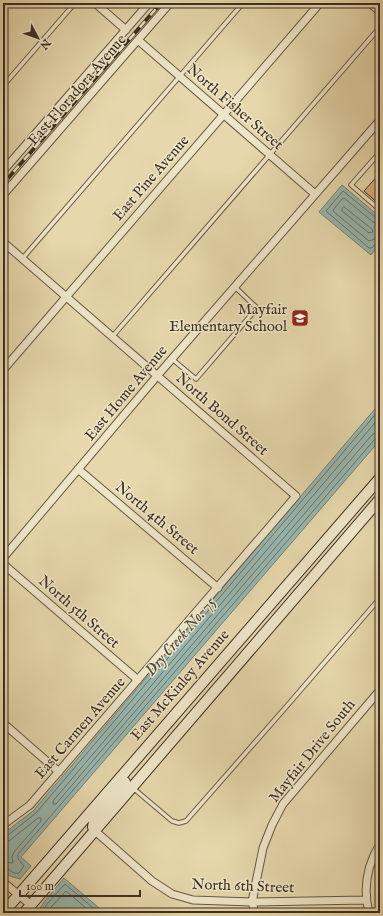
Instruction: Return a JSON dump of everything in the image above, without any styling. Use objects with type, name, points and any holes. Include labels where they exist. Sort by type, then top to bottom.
[{"type":"main road","name":"East McKinley Avenue","points":[[3,913],[380,478]]},
{"type":"main road","name":"East McKinley Avenue","points":[[24,913],[380,499]]},
{"type":"main road","points":[[94,830],[93,826],[95,817],[135,770],[150,743]]},
{"type":"street","points":[[95,3],[126,30]]},
{"type":"street","name":"East Floradora Avenue","points":[[3,172],[149,3]]},
{"type":"street","name":"East Floradora Avenue","points":[[3,195],[170,3]]},
{"type":"street","name":"East Pine Avenue","points":[[3,370],[320,3]]},
{"type":"street","name":"North Fisher Street","points":[[138,40],[315,194]]},
{"type":"street","name":"East Home Avenue","points":[[3,558],[157,376],[380,120]]},
{"type":"street","name":"North Bond Street","points":[[3,242],[296,496]]},
{"type":"street","name":"North 4th Street","points":[[78,469],[218,588]]},
{"type":"street","name":"East Carmen Avenue","points":[[3,826],[30,805],[296,496]]},
{"type":"street","name":"North 5th Street","points":[[3,564],[138,680]]},
{"type":"street","name":"Mayfair Drive South","points":[[252,902],[263,848],[272,825],[283,804],[380,690]]},
{"type":"street","points":[[3,723],[59,772]]},
{"type":"street","name":"North 6th Street","points":[[94,830],[152,881],[172,894],[193,900],[252,902],[366,900]]},
{"type":"street","points":[[369,913],[366,900],[369,870],[380,844]]},
{"type":"street","points":[[3,882],[31,905]]},
{"type":"street","points":[[252,902],[255,913]]},
{"type":"lane","points":[[3,86],[75,3]]},
{"type":"lane","points":[[22,259],[243,3]]},
{"type":"lane","points":[[367,3],[380,14]]},
{"type":"lane","points":[[112,336],[380,26]]},
{"type":"lane","points":[[380,152],[351,185],[380,210]]},
{"type":"lane","points":[[172,359],[196,379],[257,308],[235,287]]},
{"type":"lane","points":[[133,787],[172,821],[179,823],[186,821],[380,598]]},
{"type":"water","points":[[342,185],[380,217],[380,244],[371,255],[319,212]]},
{"type":"water","name":"Dry Creek No. 75","points":[[380,403],[380,440],[21,857],[31,866],[20,879],[10,876],[3,869],[3,834],[33,811]]},
{"type":"water","points":[[64,878],[105,913],[37,913]]},
{"type":"building","points":[[380,173],[380,205],[364,191]]},
{"type":"railway","points":[[3,184],[161,3]]},
{"type":"place","name":"Mayfair Elementary School","points":[[300,318]]}]
